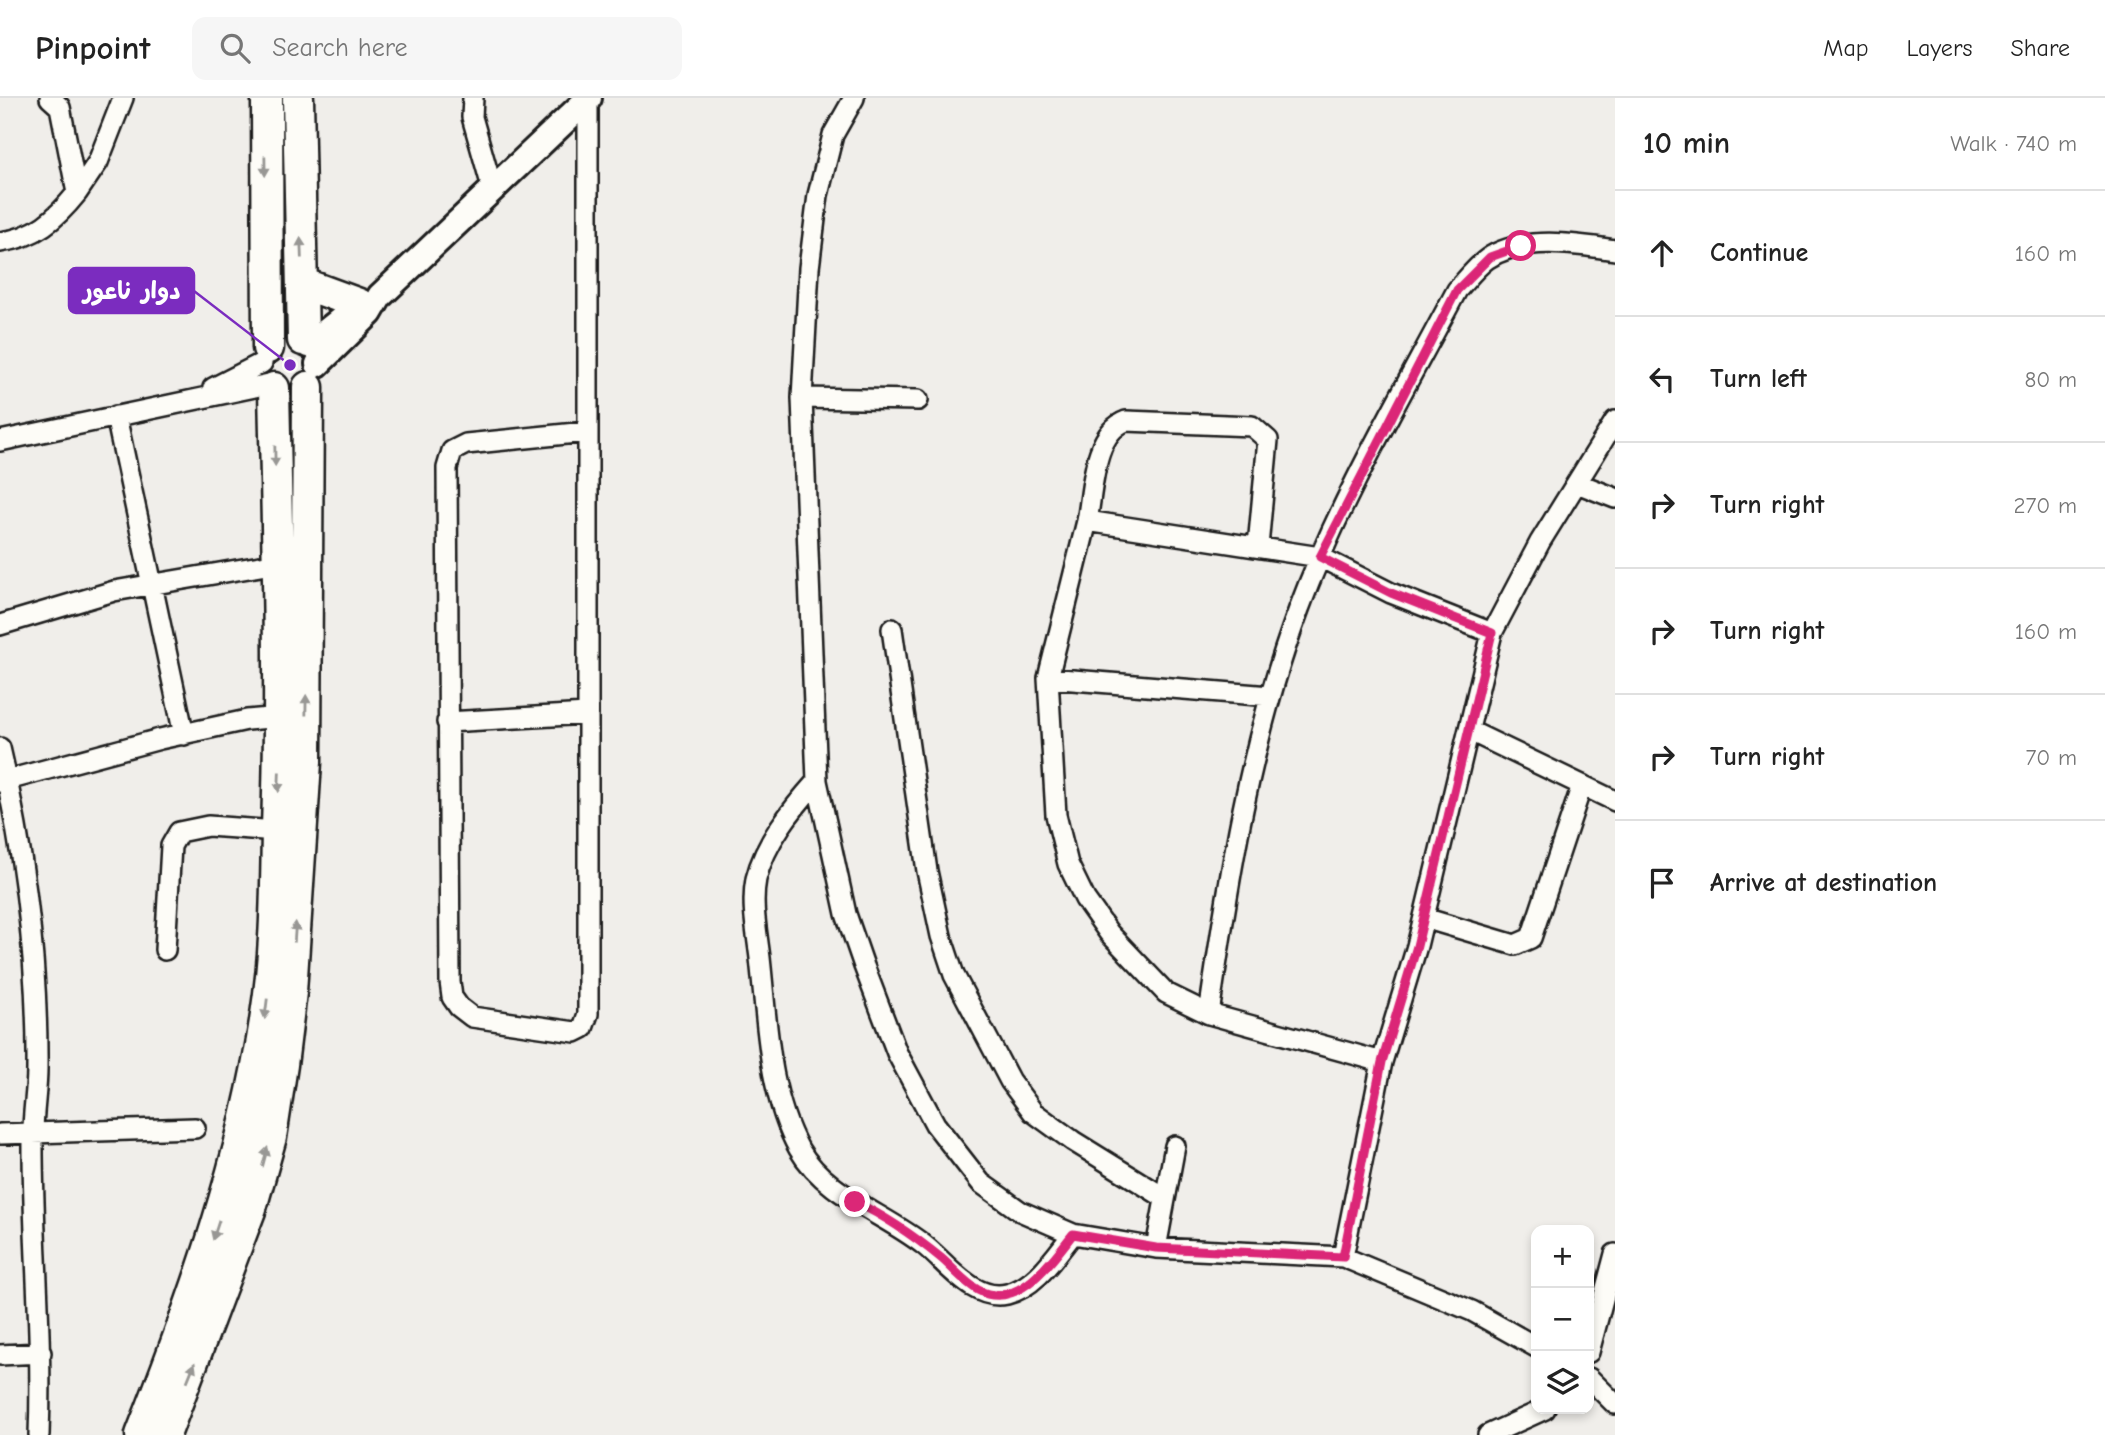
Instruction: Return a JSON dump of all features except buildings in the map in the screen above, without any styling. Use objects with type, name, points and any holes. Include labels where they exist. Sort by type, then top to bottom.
[{"type":"main road","points":[[141,1435],[195,1296],[232,1180],[266,1014],[275,922],[281,717],[278,563],[269,371],[267,98]]},
{"type":"main road","points":[[165,1435],[251,1208],[271,1137],[292,992],[306,762],[310,359],[302,283],[298,98]]},
{"type":"main road","points":[[302,283],[370,300]]},
{"type":"main road","points":[[269,371],[278,340],[291,338],[310,359]]},
{"type":"main road","points":[[269,371],[291,394],[310,359]]},
{"type":"street","points":[[50,98],[60,107],[77,193]]},
{"type":"street","points":[[0,242],[42,228],[57,219],[98,162],[123,98]]},
{"type":"street","points":[[473,98],[472,117],[493,191]]},
{"type":"street","points":[[853,98],[833,135],[818,195],[809,268],[802,398],[817,781],[846,914],[897,1054],[935,1124],[981,1183],[1020,1211],[1073,1234],[1156,1248],[1343,1257],[1472,1311],[1531,1344]]},
{"type":"street","points":[[310,359],[370,300],[493,191],[589,99]]},
{"type":"street","points":[[586,432],[466,444],[452,451],[447,468],[447,722],[452,997],[459,1007],[472,1017],[575,1032],[583,1028],[588,1014],[586,432],[589,99]]},
{"type":"street","points":[[1209,1014],[1232,858],[1270,696],[1320,557],[1457,290],[1473,271],[1490,257],[1521,246],[1562,244],[1615,250]]},
{"type":"street","points":[[0,441],[193,399],[269,371]]},
{"type":"street","points":[[802,398],[918,400]]},
{"type":"street","points":[[116,416],[184,735]]},
{"type":"street","points":[[1258,546],[1268,440],[1252,426],[1126,421],[1113,425],[1104,439],[1087,521],[1048,678],[1056,815],[1069,864],[1085,899],[1109,933],[1167,993],[1209,1014],[1382,1062]]},
{"type":"street","points":[[1343,1257],[1382,1062],[1424,918],[1492,633],[1540,541],[1615,421]]},
{"type":"street","points":[[1577,483],[1615,498]]},
{"type":"street","points":[[1087,521],[1320,557],[1391,593],[1492,633]]},
{"type":"street","points":[[0,625],[114,591],[153,587],[278,563]]},
{"type":"street","points":[[892,629],[927,871],[941,936],[954,975],[1010,1082],[1033,1112],[1073,1141],[1165,1198]]},
{"type":"street","points":[[1048,678],[1270,696]]},
{"type":"street","points":[[447,722],[587,714]]},
{"type":"street","points":[[4,781],[160,738],[247,720],[281,717]]},
{"type":"street","points":[[1470,731],[1615,801]]},
{"type":"street","points":[[0,748],[32,962],[37,1071],[33,1132],[41,1353],[38,1435]]},
{"type":"street","points":[[817,781],[775,837],[763,857],[756,882],[755,915],[773,1070],[783,1110],[800,1150],[829,1184],[901,1226],[980,1292],[1008,1294],[1024,1286],[1044,1270],[1073,1234]]},
{"type":"street","points":[[1424,918],[1515,945],[1531,938],[1582,785]]},
{"type":"street","points":[[165,950],[171,846],[179,832],[208,826],[277,831]]},
{"type":"street","points":[[0,1134],[195,1128]]},
{"type":"street","points":[[1156,1248],[1175,1146]]},
{"type":"street","points":[[1589,1351],[1615,1254]]},
{"type":"street","points":[[0,1355],[41,1353]]},
{"type":"street","points":[[1594,1383],[1615,1404]]},
{"type":"street","points":[[1488,1435],[1534,1414]]},
{"type":"place","name":"دوار ناعور","points":[[290,365]]},
{"type":"route","points":[[855,1202],[901,1226],[965,1281],[980,1292],[993,1295],[1008,1294],[1024,1286],[1044,1270],[1073,1234],[1156,1248],[1343,1257],[1362,1147],[1382,1062],[1417,946],[1492,633],[1391,593],[1320,557],[1457,290],[1473,271],[1490,257],[1521,246]]}]
